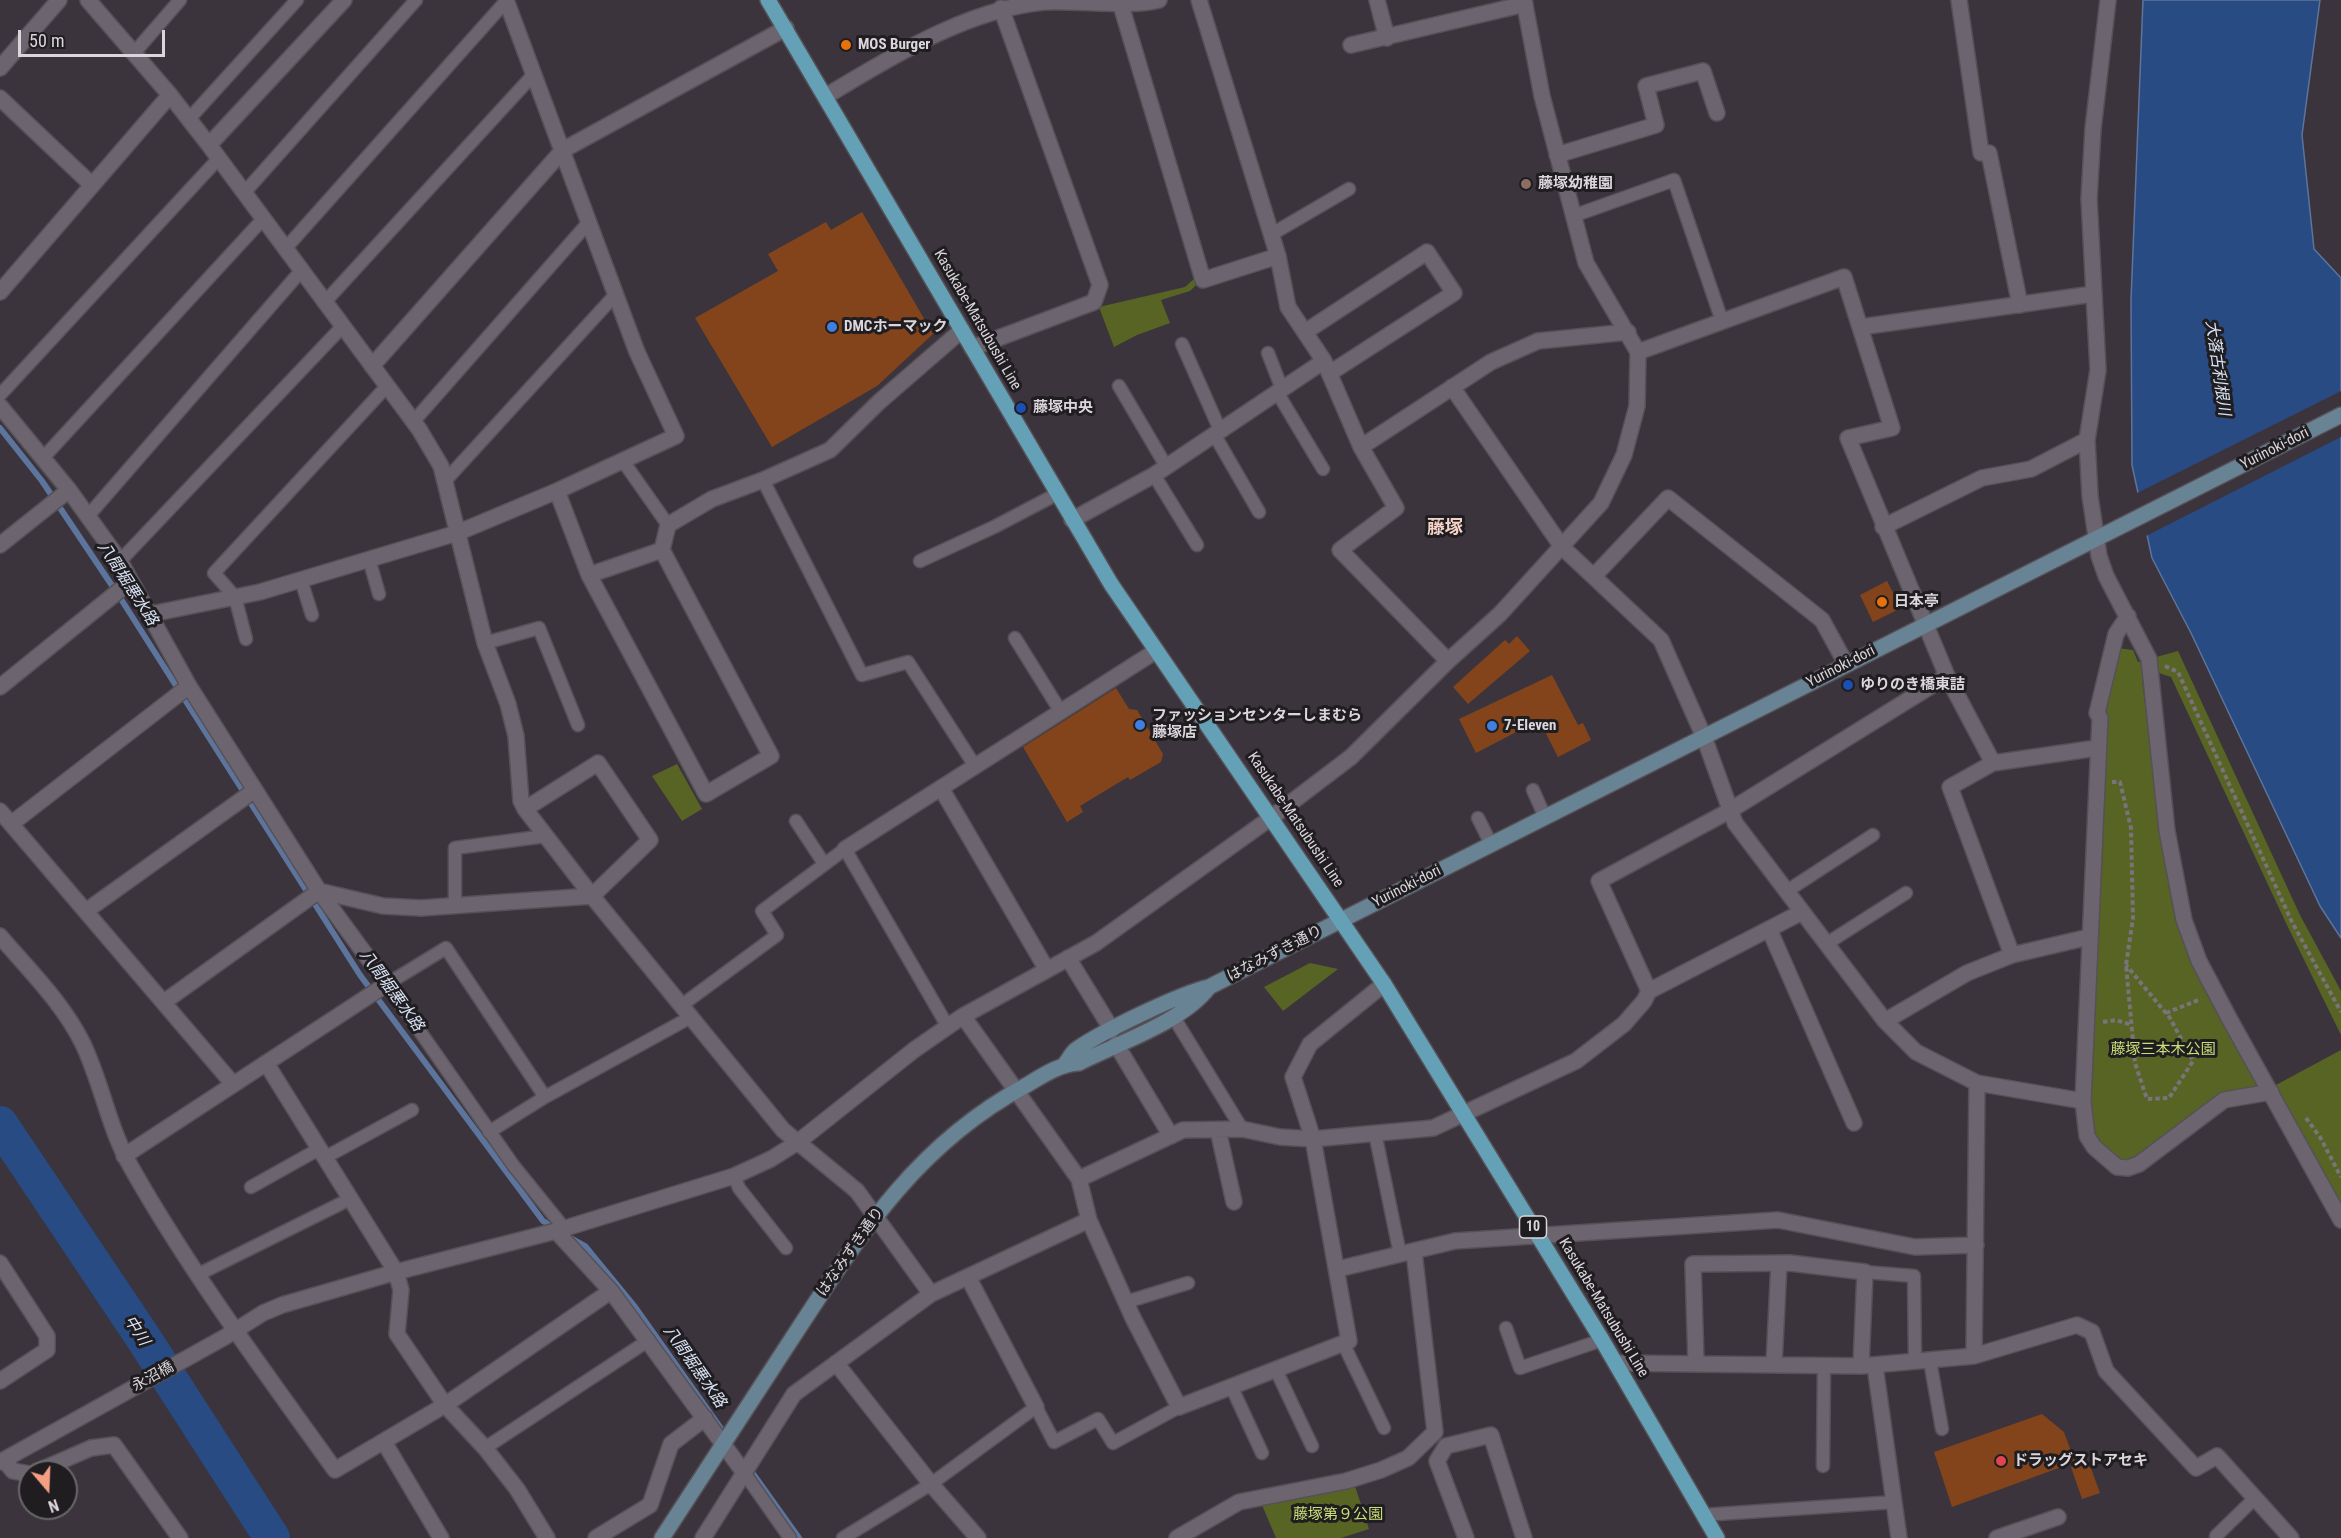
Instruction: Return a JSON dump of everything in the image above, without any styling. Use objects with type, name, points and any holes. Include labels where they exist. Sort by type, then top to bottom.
[{"type":"main road","name":"Kasukabe-Matsubushi Line","points":[[768,0],[1072,520],[1156,651],[1384,984],[1616,1363],[1717,1538]]},
{"type":"street","points":[[0,68],[59,0]]},
{"type":"street","points":[[88,0],[170,95],[219,158],[413,422],[441,466],[485,643],[511,714],[516,736],[521,801],[525,809],[592,896],[783,1130],[857,1191],[931,1294]]},
{"type":"street","points":[[209,145],[344,0]]},
{"type":"street","points":[[151,614],[235,597],[301,580],[458,533],[557,491],[676,436],[637,352],[506,0]]},
{"type":"street","points":[[826,96],[899,52],[1001,8],[1046,1],[1159,0]]},
{"type":"street","points":[[1199,0],[1272,234],[1288,307],[1327,367],[1361,447],[1396,508],[1340,550],[1448,661]]},
{"type":"street","points":[[1377,0],[1387,38]]},
{"type":"street","points":[[1959,0],[1981,153],[1989,153],[2020,305]]},
{"type":"street","points":[[2108,0],[2093,129],[2089,199],[2098,370],[2087,440],[2090,496],[2099,556],[2106,576],[2149,659],[2167,831],[2184,920],[2199,960],[2341,1220]]},
{"type":"street","points":[[1120,2],[1203,280],[1278,256]]},
{"type":"street","points":[[1351,45],[1387,38],[1524,2],[1542,96],[1586,263],[1638,352],[1844,277],[1892,428],[1848,438],[1883,527],[1947,676],[1993,763]]},
{"type":"street","points":[[972,348],[1094,302],[1100,285],[1001,8]]},
{"type":"street","points":[[372,366],[562,150],[786,28]]},
{"type":"street","points":[[1557,154],[1656,125],[1646,86],[1703,71],[1717,113]]},
{"type":"street","points":[[0,292],[170,95]]},
{"type":"street","points":[[0,98],[92,185]]},
{"type":"street","points":[[1072,520],[1160,471],[1280,391],[1327,367],[1454,293],[1427,252],[1305,332]]},
{"type":"street","points":[[1861,327],[2093,294]]},
{"type":"street","points":[[557,491],[589,574],[706,794],[771,756],[662,550],[668,525],[712,499],[763,480],[830,450],[879,402],[962,330]]},
{"type":"street","points":[[1361,447],[1491,362],[1538,341],[1628,332]]},
{"type":"street","name":"永沼橋","points":[[2,1462],[230,1334],[263,1313],[282,1305],[560,1229],[734,1176],[771,1159],[798,1142],[914,1050],[963,1016],[1096,943],[1272,818],[1351,757],[1396,716],[1448,661],[1500,614],[1562,547],[1601,503],[1624,455],[1638,406],[1638,352]]},
{"type":"street","points":[[1452,387],[1562,547],[1661,640],[1704,737],[1735,823],[1885,1021],[1916,1052],[1977,1083],[2084,1101]]},
{"type":"street","points":[[0,406],[69,490],[120,561],[189,686],[319,891],[387,984],[124,1156]]},
{"type":"street","name":"Yurinoki-dori","points":[[1341,920],[1924,624],[2097,540],[2341,416]]},
{"type":"street","points":[[1883,527],[1982,478],[2031,470],[2087,440]]},
{"type":"street","points":[[0,545],[69,490]]},
{"type":"street","points":[[1594,576],[1668,498],[1822,620],[1846,664]]},
{"type":"street","points":[[589,574],[662,550]]},
{"type":"street","points":[[0,687],[131,581]]},
{"type":"street","points":[[2128,616],[2116,634],[2097,713],[2100,718],[2089,937],[2084,1101],[2087,1136],[2094,1147],[2117,1167],[2128,1168],[2139,1164],[2224,1100],[2271,1092]]},
{"type":"street","points":[[845,849],[1156,651]]},
{"type":"street","points":[[1649,991],[1599,881],[1729,811],[1947,676]]},
{"type":"street","points":[[11,824],[189,686]]},
{"type":"street","points":[[2012,955],[1950,787],[1993,763],[2097,748]]},
{"type":"street","points":[[164,1002],[319,891],[383,906],[421,908],[592,896],[650,840],[598,763],[525,809]]},
{"type":"street","points":[[940,788],[1047,970]]},
{"type":"street","points":[[86,911],[255,790]]},
{"type":"street","points":[[0,811],[233,1084]]},
{"type":"street","points":[[1079,1179],[1183,1130],[1242,1130],[1280,1137],[1313,1139],[1433,1128],[1576,1061],[1624,1024],[1644,1001],[1649,991],[1770,931],[1802,912]]},
{"type":"street","name":"はなみずき通り","points":[[662,1538],[874,1215],[908,1175],[942,1143],[1015,1091],[1065,1064],[1078,1063],[1114,1037],[1194,990],[1209,987],[1341,920]]},
{"type":"street","points":[[1770,931],[1854,1123]]},
{"type":"street","points":[[0,936],[57,1003],[83,1044],[124,1156],[197,1275],[230,1334],[335,1470],[445,1405],[611,1291]]},
{"type":"street","points":[[1885,1021],[1967,973],[2012,955],[2089,937]]},
{"type":"street","points":[[1068,958],[1171,1136]]},
{"type":"street","points":[[963,1016],[1079,1179],[1089,1220],[1126,1302],[1179,1407],[1349,1341],[1338,1269],[1313,1139],[1293,1077],[1310,1044],[1384,984]]},
{"type":"street","name":"はなみずき通り","points":[[1114,1037],[1173,1016],[1198,1001],[1209,987]]},
{"type":"street","points":[[266,1063],[396,1272],[401,1290],[397,1334],[445,1405],[485,1448],[517,1489],[547,1538]]},
{"type":"street","points":[[1974,1356],[1977,1083]]},
{"type":"street","points":[[1218,1130],[1234,1202]]},
{"type":"street","points":[[703,1538],[794,1394],[931,1294],[1089,1220]]},
{"type":"street","points":[[1338,1269],[1455,1241],[1778,1220],[1915,1247],[1976,1245]]},
{"type":"street","points":[[560,1229],[649,1340],[705,1418],[749,1467]]},
{"type":"street","points":[[1177,1538],[1239,1502],[1346,1481],[1381,1470],[1408,1458],[1436,1432],[1407,1253]]},
{"type":"street","points":[[0,1263],[47,1336],[47,1350],[0,1381]]},
{"type":"street","points":[[1774,1364],[1779,1263]]},
{"type":"street","points":[[1696,1363],[1693,1264],[1779,1263],[1865,1272],[1868,1366],[1895,1502],[1899,1538]]},
{"type":"street","points":[[968,1276],[1036,1407]]},
{"type":"street","points":[[1616,1363],[1868,1366],[1888,1362],[1974,1356],[2077,1325],[2085,1326],[2092,1332],[2106,1371],[2196,1468],[2217,1456],[2291,1538]]},
{"type":"street","points":[[836,1363],[931,1484],[978,1538]]},
{"type":"street","points":[[596,1538],[650,1505],[671,1444],[705,1418]]},
{"type":"street","points":[[1466,1538],[1437,1461],[1446,1446],[1491,1435],[1524,1538]]},
{"type":"street","points":[[384,1442],[441,1538]]},
{"type":"street","points":[[64,1460],[91,1448],[114,1445],[180,1538]]},
{"type":"street","points":[[2,1462],[13,1471],[18,1472]]},
{"type":"street","points":[[1997,1538],[2058,1517]]},
{"type":"lane","points":[[134,53],[180,0]]},
{"type":"lane","points":[[189,119],[297,0]]},
{"type":"lane","points":[[244,193],[416,0]]},
{"type":"lane","points":[[285,249],[506,0]]},
{"type":"lane","points":[[324,303],[534,74]]},
{"type":"lane","points":[[0,395],[219,158]]},
{"type":"lane","points":[[1573,216],[1674,180],[1722,321]]},
{"type":"lane","points":[[1272,234],[1349,189]]},
{"type":"lane","points":[[43,458],[263,219]]},
{"type":"lane","points":[[413,422],[589,222]]},
{"type":"lane","points":[[88,516],[301,271]]},
{"type":"lane","points":[[445,481],[616,294]]},
{"type":"lane","points":[[120,561],[342,327]]},
{"type":"lane","points":[[1182,344],[1217,432],[1259,512]]},
{"type":"lane","points":[[1268,353],[1280,391],[1323,469]]},
{"type":"lane","points":[[246,639],[235,597],[214,573],[387,386]]},
{"type":"lane","points":[[1119,386],[1197,545]]},
{"type":"lane","points":[[623,461],[668,525]]},
{"type":"lane","points":[[763,480],[862,675],[908,662],[975,766]]},
{"type":"lane","points":[[920,561],[994,527],[1057,494]]},
{"type":"lane","points":[[369,559],[379,594]]},
{"type":"lane","points":[[301,580],[312,615]]},
{"type":"lane","points":[[485,643],[539,628],[578,725]]},
{"type":"lane","points":[[1015,638],[1061,711]]},
{"type":"lane","points":[[1533,790],[1545,817]]},
{"type":"lane","points":[[1478,818],[1491,844]]},
{"type":"lane","points":[[796,821],[823,862]]},
{"type":"lane","points":[[1787,891],[1873,835]]},
{"type":"lane","points":[[455,905],[455,848],[546,836]]},
{"type":"lane","points":[[489,1132],[686,1011],[777,935],[762,911],[823,862],[845,849],[948,1027]]},
{"type":"lane","points":[[1826,944],[1906,892]]},
{"type":"lane","points":[[545,1096],[446,948],[387,984],[489,1132],[560,1229]]},
{"type":"lane","points":[[1173,1016],[1242,1130]]},
{"type":"lane","points":[[250,1187],[412,1110]]},
{"type":"lane","points":[[1375,1133],[1407,1253]]},
{"type":"lane","points":[[734,1176],[739,1188],[786,1248]]},
{"type":"lane","points":[[197,1275],[350,1199]]},
{"type":"lane","points":[[1865,1272],[1914,1276],[1923,1361],[1942,1429]]},
{"type":"lane","points":[[1126,1302],[1188,1283]]},
{"type":"lane","points":[[1506,1328],[1520,1368],[1602,1340]]},
{"type":"lane","points":[[485,1448],[649,1340]]},
{"type":"lane","points":[[1343,1343],[1384,1428]]},
{"type":"lane","points":[[1823,1466],[1824,1365]]},
{"type":"lane","points":[[1275,1370],[1312,1446]]},
{"type":"lane","points":[[1232,1388],[1262,1454]]},
{"type":"lane","points":[[843,1538],[931,1484],[1036,1407],[1054,1442],[1098,1419],[1113,1443],[1179,1407]]},
{"type":"lane","points":[[749,1467],[790,1538]]},
{"type":"lane","points":[[2216,1536],[2255,1498]]},
{"type":"lane","points":[[1703,1515],[1895,1502]]},
{"type":"path","points":[[2149,659],[2178,672],[2292,922],[2341,1012]]},
{"type":"path","points":[[2096,782],[2120,782],[2132,828],[2133,918],[2126,965],[2135,1063],[2147,1099],[2169,1098],[2193,1061],[2166,1013],[2126,965]]},
{"type":"path","points":[[2166,1013],[2185,1007],[2216,992]]},
{"type":"path","points":[[2088,1024],[2116,1020],[2132,1026]]},
{"type":"green space","points":[[1195,278],[1196,285],[1190,291],[1161,300],[1170,323],[1137,335],[1114,347],[1099,307],[1185,287]]},
{"type":"green space","name":"藤塚三本木公園","points":[[2117,648],[2133,650],[2138,662],[2178,651],[2300,915],[2341,991],[2341,1035],[2171,677],[2156,672],[2142,679],[2163,852],[2177,921],[2261,1087],[2220,1094],[2137,1158],[2125,1162],[2101,1145],[2095,1131],[2090,1102],[2107,691]]},
{"type":"green space","points":[[677,764],[702,809],[682,821],[652,776]]},
{"type":"green space","points":[[1310,963],[1338,969],[1283,1011],[1264,987]]},
{"type":"green space","points":[[2341,1050],[2341,1209],[2274,1086]]},
{"type":"green space","name":"藤塚第９公園","points":[[1355,1486],[1369,1529],[1341,1538],[1276,1538],[1262,1505]]},
{"type":"water","name":"大落古利根川","points":[[2143,0],[2320,0],[2302,135],[2314,249],[2341,278],[2341,938],[2320,906],[2191,633],[2152,558],[2132,465],[2131,300]]},
{"type":"pier","points":[[2341,391],[2341,437],[2144,537],[2135,494]]},
{"type":"building","points":[[862,212],[933,334],[877,386],[772,447],[695,318],[778,271],[768,254],[826,222],[831,230]]},
{"type":"building","points":[[1887,581],[1901,608],[1873,622],[1860,595]]},
{"type":"building","points":[[1517,636],[1530,651],[1468,704],[1453,687],[1505,640],[1509,644]]},
{"type":"building","points":[[1552,675],[1578,725],[1583,723],[1591,740],[1558,757],[1539,720],[1476,753],[1459,719]]},
{"type":"building","points":[[1116,688],[1129,709],[1137,710],[1163,754],[1161,762],[1130,780],[1128,777],[1080,806],[1083,812],[1067,822],[1023,747]]},
{"type":"building","points":[[2042,1414],[2064,1432],[2075,1462],[1952,1507],[1934,1452]]},
{"type":"building","points":[[2088,1460],[2100,1493],[2082,1499],[2071,1467]]},
{"type":"waterway","name":"八間堀悪水路","points":[[0,428],[42,481],[119,596],[360,975],[543,1221],[555,1228]]},
{"type":"waterway","name":"中川","points":[[0,1124],[144,1339],[272,1538]]},
{"type":"waterway","name":"八間堀悪水路","points":[[569,1237],[585,1246],[635,1307],[727,1437]]},
{"type":"waterway","name":"八間堀悪水路","points":[[749,1468],[799,1538]]},
{"type":"place","name":"MOS Burger","points":[[846,45]]},
{"type":"place","name":"藤塚幼稚園","points":[[1526,184]]},
{"type":"place","name":"DMCホーマック","points":[[832,327]]},
{"type":"place","name":"藤塚中央","points":[[1021,408]]},
{"type":"place","name":"日本亭","points":[[1882,602]]},
{"type":"place","name":"ゆりのき橋東詰","points":[[1848,685]]},
{"type":"place","name":"ファッションセンターしまむら 藤塚店","points":[[1140,725]]},
{"type":"place","name":"7-Eleven","points":[[1492,726]]},
{"type":"place","name":"ドラッグストアセキ","points":[[2001,1461]]},
{"type":"district","name":"藤塚","points":[[1445,528]]}]
